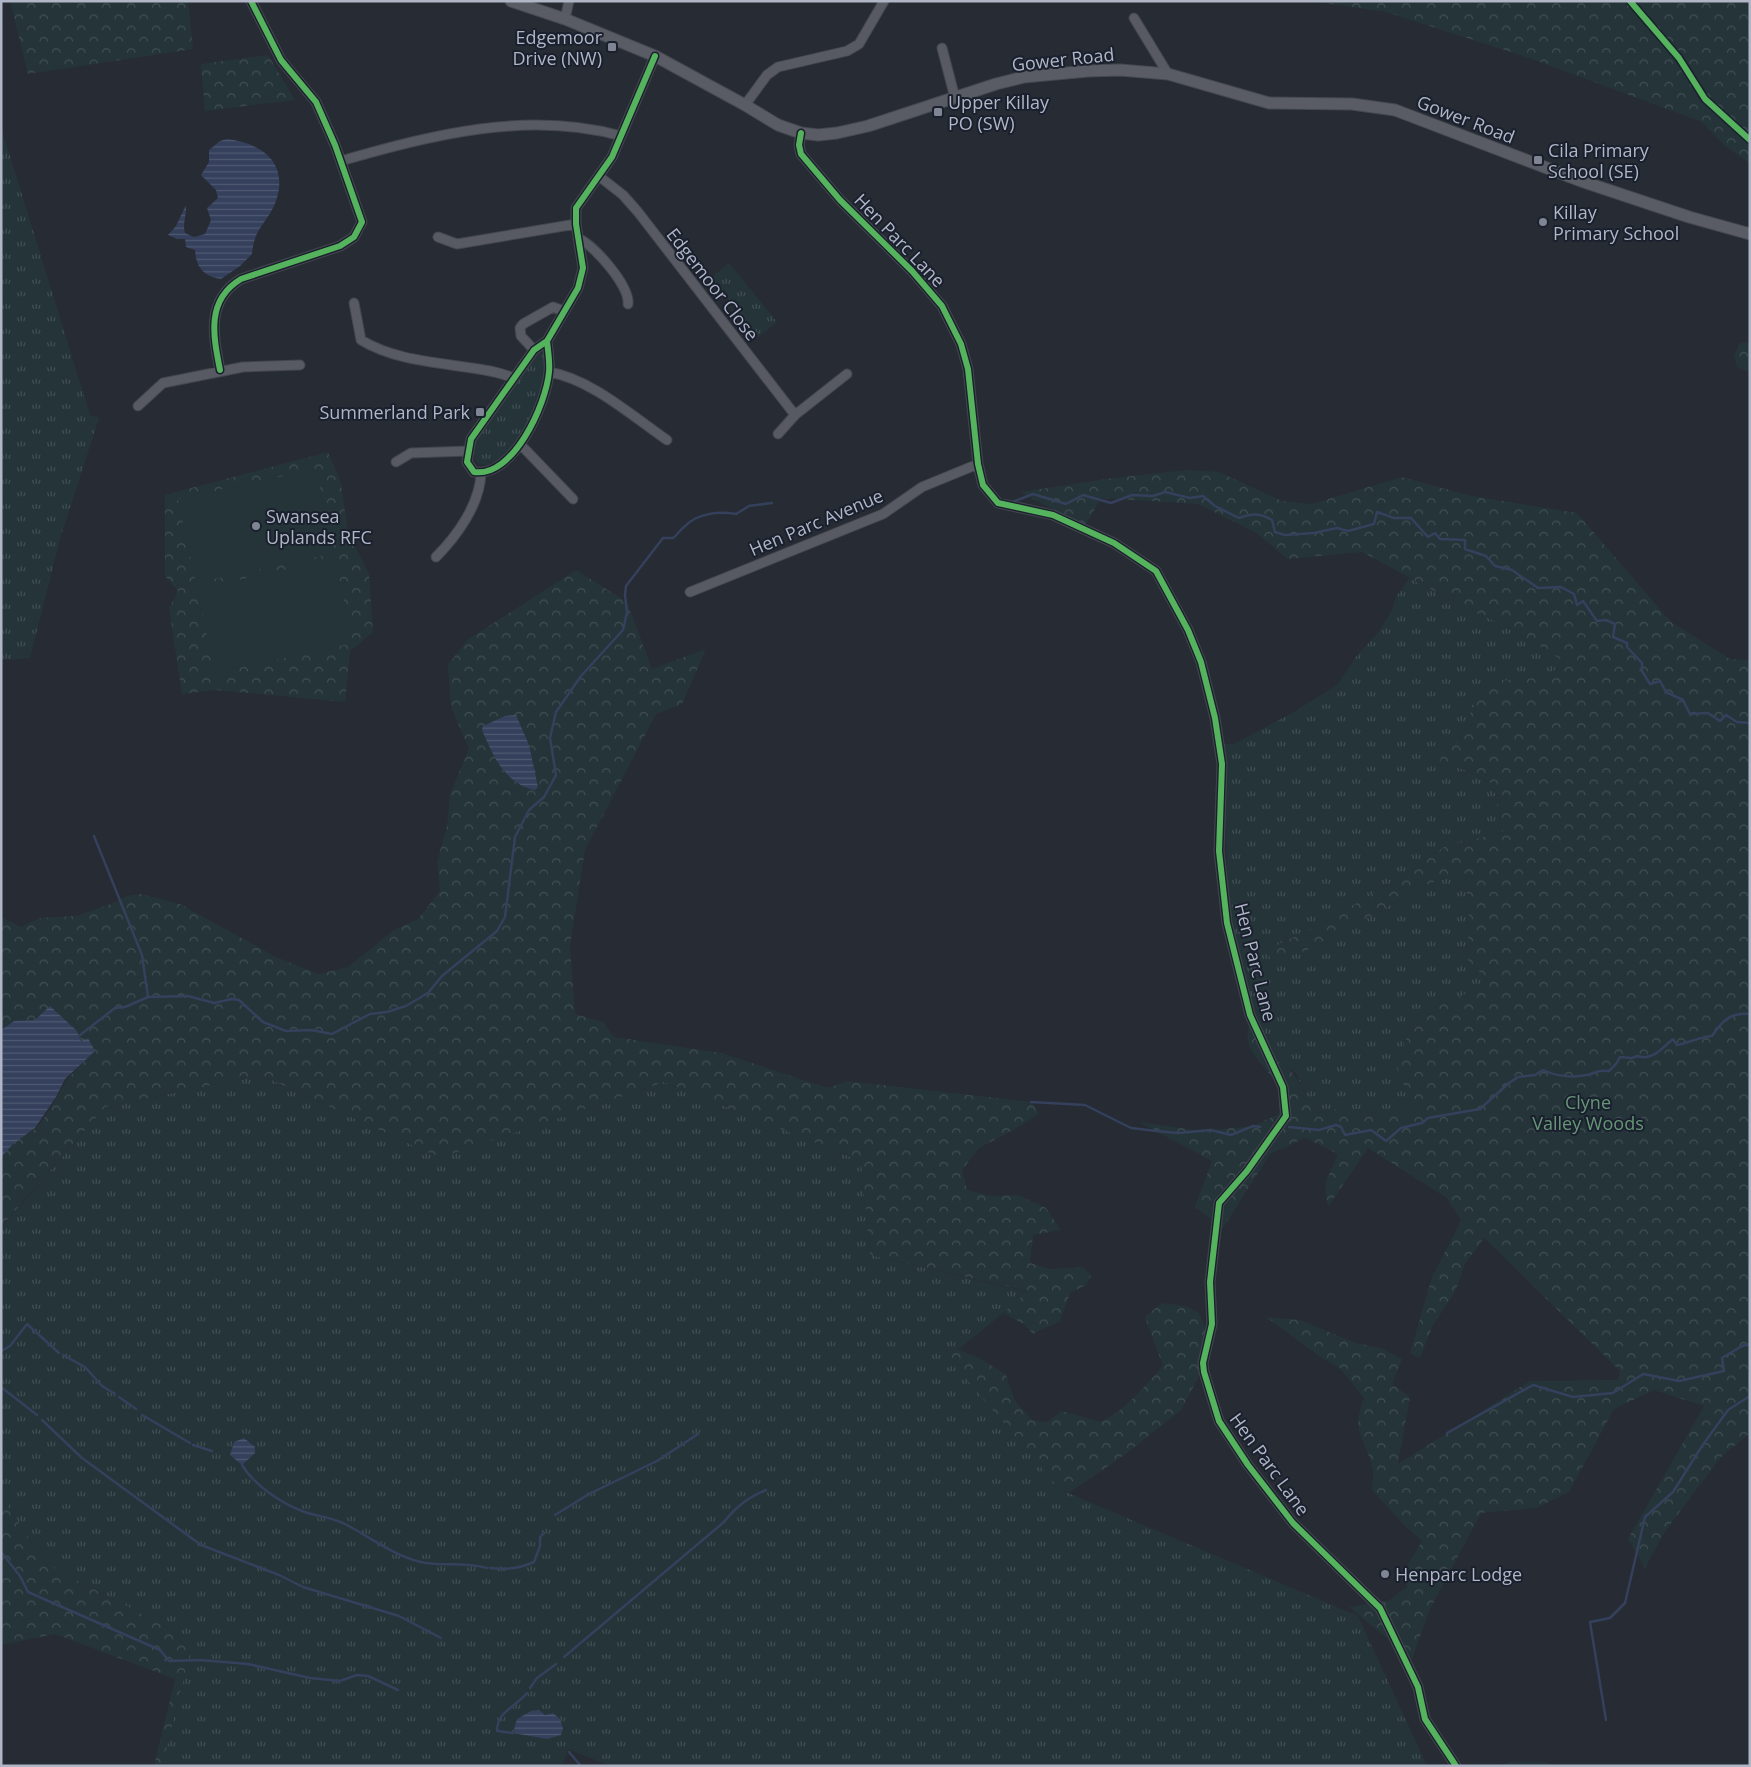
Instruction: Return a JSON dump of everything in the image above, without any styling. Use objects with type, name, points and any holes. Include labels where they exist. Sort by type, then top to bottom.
[{"type":"main road","name":"Gower Road","points":[[511,1],[565,19],[655,56],[778,125],[801,133],[818,135],[868,126],[996,84],[1050,74],[1120,70],[1168,74],[1269,103],[1352,104],[1395,110],[1581,181],[1689,217],[1750,234]]},
{"type":"street","points":[[220,370],[215,345],[214,320],[219,300],[228,287],[240,280],[340,246],[354,237],[362,222],[341,161],[316,102],[281,60],[260,21],[252,1]]},
{"type":"street","points":[[565,19],[569,1]]},
{"type":"street","points":[[745,105],[766,74],[778,67],[847,51],[860,44],[884,1]]},
{"type":"street","points":[[1134,18],[1168,74]]},
{"type":"street","points":[[942,48],[955,98]]},
{"type":"street","points":[[547,341],[549,372],[531,426],[504,464],[481,473],[474,472],[469,468],[467,462],[471,439],[534,350],[547,341],[578,288],[583,268],[576,224],[578,202],[600,177],[621,136],[655,56]]},
{"type":"street","points":[[341,161],[415,140],[477,128],[570,127],[598,130],[621,136]]},
{"type":"street","name":"Hen Parc Lane","points":[[801,133],[799,145],[801,154],[840,200],[912,271],[942,306],[961,344],[968,369],[978,464],[984,485],[998,503],[1053,515],[1114,543],[1156,571],[1188,630],[1201,662],[1215,718],[1222,764],[1219,851],[1227,923],[1250,1015],[1283,1086],[1286,1116],[1247,1171],[1219,1203],[1210,1282],[1212,1324],[1203,1363],[1204,1372],[1219,1421],[1248,1465],[1293,1522],[1380,1608],[1418,1687],[1425,1718],[1456,1766]]},
{"type":"street","name":"Edgemoor Close","points":[[600,177],[628,200],[795,416]]},
{"type":"street","points":[[438,237],[457,244],[576,224]]},
{"type":"street","points":[[578,238],[587,242],[613,271],[629,297],[628,304]]},
{"type":"street","points":[[354,303],[361,340],[377,350],[409,358],[496,372],[513,378]]},
{"type":"street","points":[[534,350],[521,336],[522,324],[554,307],[564,311]]},
{"type":"street","points":[[138,406],[163,383],[243,366],[300,365]]},
{"type":"street","points":[[549,372],[562,374],[586,384],[667,440]]},
{"type":"street","points":[[778,434],[795,416],[847,374]]},
{"type":"street","points":[[520,444],[574,498]]},
{"type":"street","points":[[396,462],[411,453],[468,450]]},
{"type":"street","name":"Hen Parc Avenue","points":[[690,592],[883,514],[922,487],[978,464]]},
{"type":"street","points":[[436,557],[451,542],[464,520],[478,492],[481,473]]},
{"type":"green space","points":[[10,1],[188,1],[193,49],[28,74]]},
{"type":"green space","points":[[1311,1],[1750,1],[1750,164],[1724,145],[1702,122],[1532,59],[1386,12]]},
{"type":"green space","points":[[268,55],[295,100],[205,111],[201,64]]},
{"type":"green space","points":[[1,127],[90,415],[99,418],[60,539],[30,658],[1,660]]},
{"type":"green space","points":[[729,263],[777,322],[758,337],[711,278]]},
{"type":"green space","points":[[1750,342],[1750,373],[1737,367],[1734,355],[1740,343]]},
{"type":"green space","points":[[542,352],[546,360],[546,370],[529,420],[502,455],[487,465],[480,464],[475,457],[474,443],[536,353]]},
{"type":"green space","points":[[328,452],[341,483],[348,533],[369,574],[373,632],[350,651],[345,702],[216,690],[182,694],[169,608],[178,591],[165,576],[165,495]]},
{"type":"green space","name":"Swansea Uplands RFC","points":[[316,469],[334,553],[196,583],[178,499]]},
{"type":"green space","name":"Clyne Valley Woods","points":[[1187,470],[1219,472],[1282,501],[1311,504],[1402,477],[1472,496],[1577,513],[1671,622],[1730,659],[1750,660],[1750,1433],[1720,1458],[1664,1533],[1645,1568],[1628,1539],[1704,1406],[1654,1390],[1614,1409],[1569,1492],[1536,1508],[1481,1513],[1429,1611],[1412,1659],[1349,1607],[1388,1601],[1407,1587],[1404,1571],[1422,1541],[1405,1526],[1372,1490],[1373,1470],[1359,1428],[1360,1410],[1364,1398],[1340,1368],[1322,1358],[1266,1317],[1300,1320],[1353,1342],[1383,1349],[1402,1359],[1392,1384],[1410,1397],[1398,1464],[1530,1381],[1618,1380],[1620,1371],[1484,1238],[1465,1264],[1455,1292],[1433,1325],[1420,1358],[1410,1353],[1432,1277],[1461,1221],[1447,1198],[1368,1148],[1328,1207],[1325,1184],[1338,1154],[1305,1138],[1270,1154],[1223,1228],[1195,1207],[1212,1161],[1139,1122],[1202,1131],[1253,1126],[1279,1114],[1278,1090],[1270,1074],[1258,1060],[1249,1045],[1247,1036],[1249,1027],[1265,1057],[1276,1060],[1284,1065],[1297,1078],[1314,1114],[1340,1108],[1363,1113],[1413,1111],[1398,1069],[1414,1017],[1490,983],[1467,959],[1469,918],[1465,873],[1428,884],[1315,947],[1276,961],[1263,952],[1317,926],[1385,887],[1444,847],[1503,832],[1493,784],[1463,769],[1440,765],[1441,751],[1458,743],[1472,709],[1488,685],[1508,680],[1548,677],[1563,661],[1509,627],[1471,611],[1362,552],[1288,559],[1255,532],[1198,504],[1101,498],[1085,526],[1020,492],[1113,478]]},
{"type":"green space","points":[[335,559],[353,643],[215,673],[197,589]]},
{"type":"green space","points":[[576,570],[627,602],[652,669],[706,649],[682,704],[656,714],[585,850],[570,946],[575,1014],[603,1022],[614,1037],[721,1053],[828,1088],[847,1081],[1031,1102],[1039,1114],[979,1148],[962,1170],[967,1190],[991,1196],[1018,1195],[1046,1208],[1061,1230],[1033,1235],[1030,1263],[1050,1269],[1083,1267],[1091,1276],[1086,1285],[1070,1293],[1060,1321],[1033,1334],[1024,1324],[1003,1313],[1028,1291],[870,1255],[861,1161],[664,1082],[440,1158],[261,1075],[105,1107],[1,1227],[1,1158],[7,1148],[36,1128],[47,1114],[65,1083],[78,1068],[81,1041],[77,1031],[66,1022],[14,1021],[1,1030],[1,917],[21,927],[40,918],[76,916],[127,896],[141,894],[180,904],[276,957],[319,974],[348,967],[394,930],[418,919],[440,891],[437,862],[447,826],[450,794],[469,749],[451,707],[448,665],[467,640]]},
{"type":"green space","points":[[1409,578],[1471,611],[1509,627],[1563,661],[1548,677],[1508,680],[1472,709],[1458,743],[1440,765],[1463,769],[1493,784],[1503,832],[1444,847],[1385,887],[1317,926],[1263,952],[1315,947],[1428,884],[1465,873],[1469,918],[1467,959],[1490,983],[1414,1017],[1398,1069],[1414,1111],[1363,1113],[1340,1108],[1314,1114],[1296,1073],[1274,1059],[1249,998],[1237,952],[1228,907],[1223,744],[1234,744],[1292,713],[1337,685],[1358,654],[1378,633],[1391,612],[1396,597]]},
{"type":"green space","points":[[261,1075],[440,1158],[664,1082],[861,1161],[870,1255],[1029,1292],[949,1357],[1061,1490],[1358,1616],[1427,1766],[611,1766],[568,1749],[562,1766],[162,1766],[193,1641],[46,1564],[1,1496],[1,1228],[105,1107]]},
{"type":"green space","points":[[1162,1303],[1186,1306],[1199,1313],[1206,1329],[1199,1376],[1181,1410],[1127,1453],[1069,1493],[1060,1490],[948,1357],[957,1349],[983,1360],[1006,1375],[1015,1401],[1032,1420],[1047,1422],[1062,1411],[1101,1422],[1127,1404],[1163,1366],[1145,1317]]},
{"type":"green space","points":[[1,1496],[46,1564],[193,1641],[162,1766],[154,1766],[175,1679],[55,1634],[1,1645]]},
{"type":"green space","points":[[1510,1762],[1545,1762],[1555,1766],[1500,1766]]},
{"type":"water","points":[[227,139],[251,145],[270,157],[279,176],[279,188],[273,208],[255,237],[252,254],[240,266],[221,279],[209,276],[202,270],[197,261],[195,250],[186,247],[185,239],[177,239],[168,235],[176,226],[186,205],[185,233],[194,237],[205,234],[211,220],[207,208],[218,198],[216,190],[201,175],[209,162],[209,150],[220,141]]},
{"type":"water","points":[[516,715],[529,745],[538,787],[535,790],[516,782],[501,768],[482,730],[483,726],[505,716]]},
{"type":"water","points":[[50,1006],[77,1031],[81,1041],[88,1038],[95,1051],[65,1079],[56,1097],[35,1128],[13,1144],[1,1157],[1,1030],[14,1021],[35,1020]]},
{"type":"water","points":[[244,1438],[255,1447],[255,1453],[242,1465],[230,1455],[234,1442]]},
{"type":"water","points":[[539,1710],[545,1715],[553,1713],[560,1719],[563,1729],[561,1735],[547,1739],[513,1733],[517,1719],[531,1711]]},
{"type":"waterway","points":[[1010,503],[1033,494],[1066,504],[1083,495],[1111,503],[1132,495],[1153,496],[1165,492],[1190,498],[1203,496],[1215,506],[1239,518],[1256,514],[1268,518],[1272,520],[1275,532],[1285,535],[1314,533],[1337,528],[1348,531],[1374,524],[1377,512],[1394,518],[1411,518],[1428,537],[1435,533],[1440,539],[1465,540],[1465,549],[1486,556],[1495,566],[1512,570],[1538,588],[1561,587],[1574,594],[1577,605],[1583,601],[1597,621],[1606,620],[1615,624],[1613,637],[1627,643],[1627,647],[1642,663],[1642,671],[1650,684],[1660,681],[1666,692],[1683,700],[1690,714],[1708,713],[1720,721],[1726,715],[1737,722],[1750,723]]},
{"type":"waterway","points":[[75,1039],[115,1008],[125,1007],[148,997],[188,996],[214,1003],[232,999],[239,1000],[263,1022],[286,1031],[311,1030],[332,1034],[370,1014],[387,1012],[406,1006],[428,993],[442,976],[497,931],[505,917],[515,837],[529,810],[544,797],[556,775],[550,738],[556,712],[581,676],[623,630],[627,612],[626,586],[663,538],[673,538],[689,522],[709,514],[736,514],[749,506],[772,503]]},
{"type":"waterway","points":[[94,836],[142,955],[148,997]]},
{"type":"waterway","points":[[1289,1127],[1319,1130],[1336,1125],[1341,1127],[1345,1135],[1371,1130],[1386,1141],[1401,1128],[1422,1123],[1428,1118],[1480,1109],[1518,1077],[1535,1075],[1543,1070],[1553,1074],[1570,1076],[1609,1071],[1620,1057],[1648,1057],[1673,1039],[1677,1045],[1712,1036],[1719,1026],[1732,1016],[1750,1014]]},
{"type":"waterway","points":[[1031,1102],[1085,1105],[1131,1128],[1156,1131],[1178,1133],[1211,1130],[1231,1135],[1253,1126],[1260,1127]]},
{"type":"waterway","points":[[1,1351],[10,1346],[27,1324],[59,1353]]},
{"type":"waterway","points":[[1447,1433],[1533,1385],[1573,1397],[1613,1393],[1643,1374],[1679,1381],[1724,1371],[1722,1358],[1742,1346],[1750,1344]]},
{"type":"waterway","points":[[63,1355],[85,1367],[102,1386],[115,1394]]},
{"type":"waterway","points":[[1,1387],[37,1415]]},
{"type":"waterway","points":[[1606,1720],[1590,1622],[1610,1618],[1625,1603],[1645,1517],[1673,1492],[1702,1446],[1728,1410],[1750,1396]]},
{"type":"waterway","points":[[119,1397],[136,1409]]},
{"type":"waterway","points":[[142,1415],[190,1443]]},
{"type":"waterway","points":[[42,1420],[82,1458],[201,1545],[279,1575],[303,1587],[399,1616],[441,1638]]},
{"type":"waterway","points":[[555,1515],[589,1494],[657,1461],[698,1434]]},
{"type":"waterway","points":[[193,1445],[212,1451]]},
{"type":"waterway","points":[[242,1465],[253,1480],[285,1503],[307,1513],[343,1523],[404,1556],[426,1563],[471,1565],[487,1568]]},
{"type":"waterway","points":[[564,1657],[724,1522],[733,1511],[753,1496],[766,1490]]},
{"type":"waterway","points":[[490,1568],[512,1568],[534,1562],[540,1546],[540,1537],[544,1533]]},
{"type":"waterway","points":[[1,1552],[20,1576],[28,1592],[160,1650],[169,1661],[200,1660],[248,1664],[310,1678],[340,1681],[357,1675],[368,1676],[398,1690]]},
{"type":"waterway","points":[[530,1688],[537,1678],[556,1664]]},
{"type":"waterway","points":[[513,1733],[497,1731],[498,1724],[504,1714],[527,1693]]},
{"type":"waterway","points":[[569,1752],[581,1766]]},
{"type":"cycle path","points":[[220,370],[215,344],[215,319],[222,297],[230,288],[241,279],[340,246],[354,237],[362,222],[335,145],[316,102],[281,60],[251,1]]},
{"type":"cycle path","points":[[1630,1],[1679,58],[1705,99],[1750,140]]},
{"type":"cycle path","points":[[547,341],[549,356],[547,386],[542,402],[525,437],[502,464],[488,471],[474,472],[467,462],[471,439],[534,350],[547,341],[578,288],[583,268],[576,224],[576,208],[612,157],[655,56]]},
{"type":"cycle path","points":[[801,133],[799,145],[801,154],[840,200],[912,271],[942,306],[961,344],[968,369],[978,464],[983,485],[998,503],[1053,515],[1114,543],[1156,571],[1188,630],[1201,662],[1215,718],[1222,764],[1219,851],[1227,923],[1250,1015],[1283,1087],[1286,1116],[1247,1171],[1219,1203],[1210,1282],[1212,1324],[1203,1363],[1204,1372],[1219,1421],[1248,1465],[1293,1523],[1380,1608],[1418,1687],[1425,1719],[1456,1766]]},
{"type":"place","name":"Edgemoor Drive (NW)","points":[[612,47]]},
{"type":"place","name":"Upper Killay PO (SW)","points":[[938,112]]},
{"type":"place","name":"Cila Primary School (SE)","points":[[1538,160]]},
{"type":"place","name":"Killay Primary School","points":[[1543,222]]},
{"type":"place","name":"Summerland Park","points":[[480,412]]},
{"type":"place","name":"Swansea Uplands RFC","points":[[256,526]]},
{"type":"place","name":"Henparc Lodge","points":[[1385,1574]]}]
